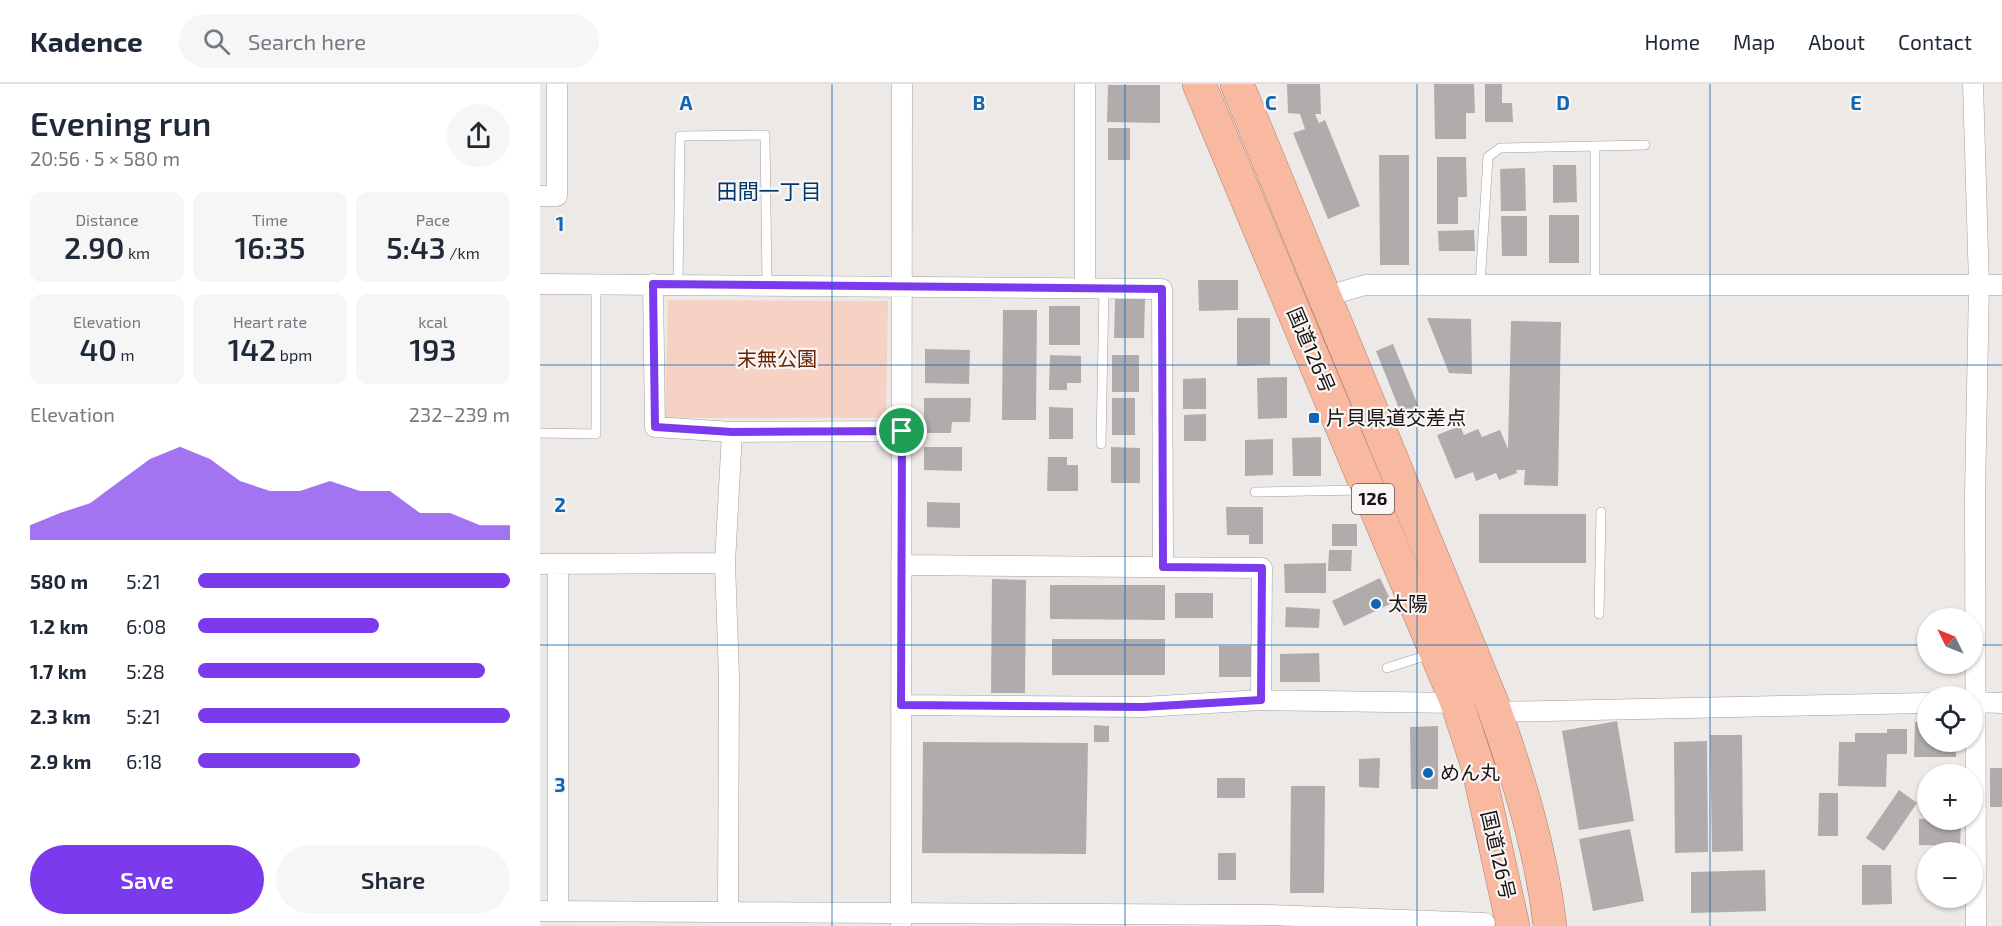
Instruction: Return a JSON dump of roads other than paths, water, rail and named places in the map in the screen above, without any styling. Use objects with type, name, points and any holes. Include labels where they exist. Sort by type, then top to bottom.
[{"type":"highway","name":"国道126号","points":[[1199,84],[1457,704],[1484,795],[1499,924]]},
{"type":"highway","name":"国道126号","points":[[1237,84],[1493,706],[1539,856],[1550,926]]},
{"type":"highway","name":"126","points":[[1457,704],[1463,687],[1462,629]]},
{"type":"highway","name":"126","points":[[1484,795],[1490,764],[1482,732],[1493,706]]},
{"type":"street","points":[[540,196],[557,196],[557,84]]},
{"type":"street","points":[[901,919],[902,84]]},
{"type":"street","points":[[1085,84],[1095,288]]},
{"type":"street","points":[[1973,84],[1979,285],[1974,686]]},
{"type":"street","points":[[540,284],[902,285],[1162,289],[1163,567]]},
{"type":"street","points":[[653,284],[655,427],[732,432],[902,431]]},
{"type":"street","points":[[1323,297],[1365,285],[1480,287],[2002,285]]},
{"type":"street","points":[[728,911],[729,676],[724,563],[732,432]]},
{"type":"street","points":[[724,563],[549,564],[549,911],[728,911],[789,919],[1268,920],[1499,924]]},
{"type":"street","points":[[901,565],[1262,568],[1261,700]]},
{"type":"street","points":[[901,705],[1143,707],[1261,700],[1457,704]]},
{"type":"street","points":[[1983,702],[2002,703]]},
{"type":"street","points":[[1493,706],[1917,703]]},
{"type":"street","points":[[1974,752],[1976,926]]},
{"type":"lane","points":[[678,284],[680,135],[765,135],[767,284]]},
{"type":"lane","points":[[1480,287],[1488,157],[1500,147],[1645,145]]},
{"type":"lane","points":[[1595,146],[1595,287]]},
{"type":"lane","points":[[540,433],[596,434],[596,284]]},
{"type":"lane","points":[[1095,288],[1101,444]]},
{"type":"lane","points":[[1255,492],[1369,489]]},
{"type":"lane","points":[[1599,615],[1601,512]]},
{"type":"lane","points":[[1387,668],[1437,652]]},
{"type":"place","name":"片貝県道交差点","points":[[1314,418]]},
{"type":"place","name":"太陽","points":[[1376,604]]},
{"type":"place","name":"めん丸","points":[[1428,773]]},
{"type":"district","name":"田間一丁目","points":[[769,192]]},
{"type":"park label","name":"末無公園","points":[[777,359]]}]
